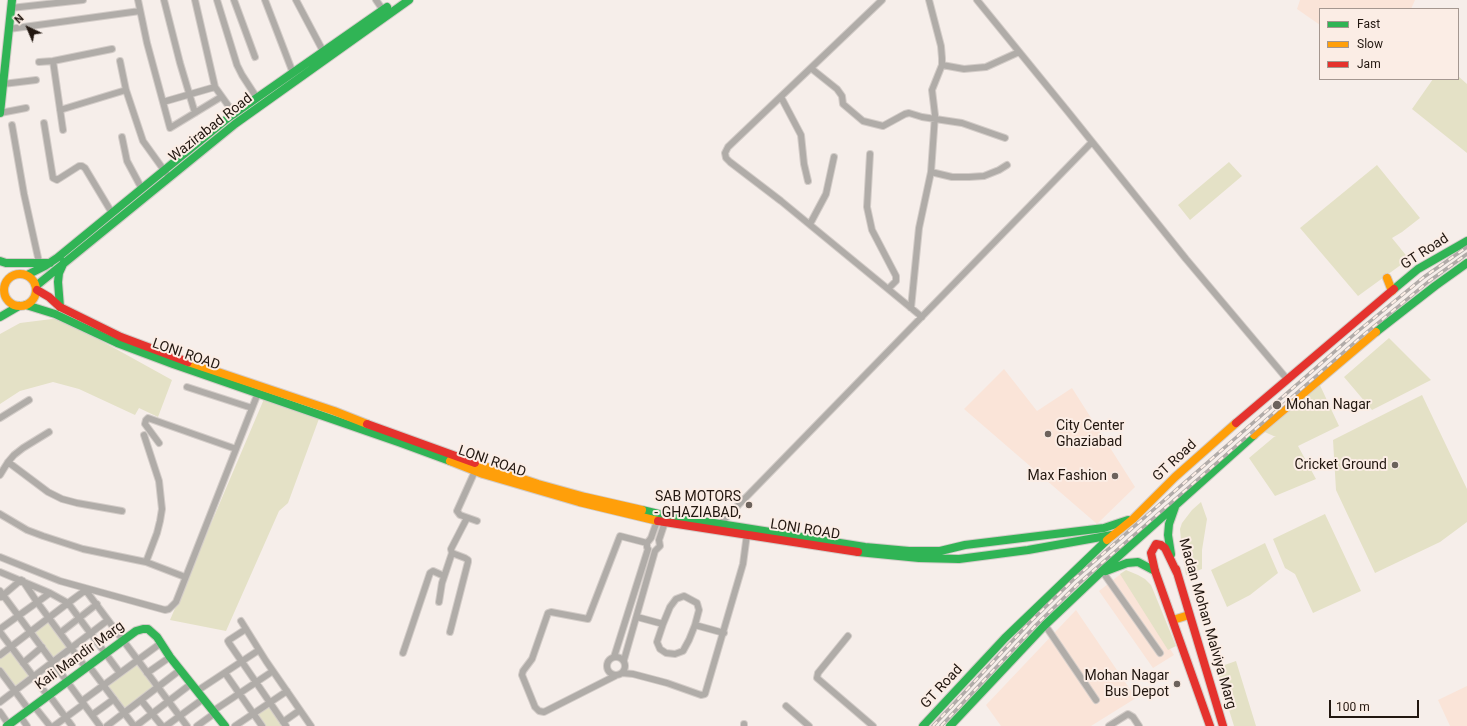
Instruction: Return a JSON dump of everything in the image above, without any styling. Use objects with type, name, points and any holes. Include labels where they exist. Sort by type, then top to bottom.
[{"type":"main road","name":"Wazirabad Road","points":[[237,117],[257,98],[397,0]]},
{"type":"main road","name":"Wazirabad Road","points":[[37,288],[65,261],[167,173],[237,117],[409,0]]},
{"type":"main road","points":[[0,113],[12,4]]},
{"type":"main road","name":"Wazirabad Road","points":[[27,274],[50,262],[142,188],[167,173]]},
{"type":"main road","name":"GT Road","points":[[923,726],[1005,638],[1103,542],[1133,519],[1176,477],[1287,379],[1392,291],[1418,270],[1467,240]]},
{"type":"main road","points":[[0,261],[6,263],[50,262]]},
{"type":"main road","points":[[58,310],[59,273],[65,261]]},
{"type":"main road","points":[[950,726],[1045,625],[1088,584],[1175,506],[1284,409],[1380,329],[1467,263]]},
{"type":"main road","points":[[0,299],[8,279],[21,273],[27,274],[31,277],[37,288],[49,297],[58,310]]},
{"type":"main road","points":[[1387,278],[1392,291]]},
{"type":"main road","points":[[4,287],[4,294],[7,300],[13,304],[58,310]]},
{"type":"main road","points":[[0,317],[35,298],[37,288]]},
{"type":"main road","name":"LONI ROAD","points":[[58,310],[68,311],[168,358],[258,393],[423,451],[475,471],[579,502],[656,521],[717,527],[832,545]]},
{"type":"main road","name":"LONI ROAD","points":[[58,310],[117,343],[334,412],[450,455],[538,484],[615,504],[747,534],[832,545],[940,555]]},
{"type":"main road","name":"Madan Mohan Malviya Marg","points":[[1175,506],[1169,524],[1168,535],[1189,615],[1223,726]]},
{"type":"main road","points":[[940,555],[965,545],[1104,528],[1133,519]]},
{"type":"main road","points":[[940,555],[959,559],[1020,551],[1113,535]]},
{"type":"main road","name":"Madan Mohan Malviya Marg","points":[[1177,573],[1164,548],[1161,544],[1156,544],[1151,553],[1155,571],[1210,726]]},
{"type":"main road","points":[[1102,572],[1117,566],[1138,562],[1155,571]]},
{"type":"main road","points":[[1173,620],[1189,615]]},
{"type":"main road","name":"Kali Mandir Marg","points":[[8,725],[136,631],[148,629],[154,633],[170,657],[225,726]]},
{"type":"street","points":[[12,4],[83,0]]},
{"type":"street","points":[[138,0],[147,43],[170,128],[221,97]]},
{"type":"street","points":[[165,0],[195,113]]},
{"type":"street","points":[[195,0],[215,87],[237,117]]},
{"type":"street","points":[[217,0],[242,75],[257,98]]},
{"type":"street","points":[[234,0],[255,57]]},
{"type":"street","points":[[265,0],[293,73]]},
{"type":"street","points":[[296,0],[323,51]]},
{"type":"street","points":[[376,0],[383,10]]},
{"type":"street","points":[[882,0],[812,69],[728,147],[725,153],[726,158],[730,162],[782,200],[922,317]]},
{"type":"street","points":[[911,308],[918,236],[931,172],[935,119],[932,90],[942,65],[941,46],[929,0]]},
{"type":"street","points":[[977,0],[1186,259],[1287,379]]},
{"type":"street","points":[[9,29],[140,11]]},
{"type":"street","points":[[39,62],[53,61],[112,49]]},
{"type":"street","points":[[942,65],[964,69],[979,68],[993,65],[1019,52]]},
{"type":"street","points":[[53,61],[63,130]]},
{"type":"street","points":[[120,61],[126,90],[142,141],[167,173]]},
{"type":"street","points":[[812,69],[837,89],[842,96],[843,104],[863,121],[883,126],[908,113],[922,117],[962,123],[1005,138]]},
{"type":"street","points":[[3,84],[36,80]]},
{"type":"street","points":[[163,102],[215,87]]},
{"type":"street","points":[[60,110],[126,90]]},
{"type":"street","points":[[781,97],[801,135],[804,164],[808,181]]},
{"type":"street","points":[[0,113],[26,108]]},
{"type":"street","points":[[44,123],[52,178],[57,180],[79,166],[82,166],[85,168],[112,213]]},
{"type":"street","points":[[12,125],[24,194],[39,262]]},
{"type":"street","points":[[122,137],[127,161],[142,188]]},
{"type":"street","points":[[717,527],[1092,142]]},
{"type":"street","points":[[870,154],[867,207],[872,230],[896,276],[896,281],[888,289]]},
{"type":"street","points":[[810,224],[826,194],[834,157]]},
{"type":"street","points":[[931,172],[952,177],[984,176],[1007,165]]},
{"type":"street","points":[[186,388],[252,408]]},
{"type":"street","points":[[0,557],[60,581],[165,610],[173,607],[258,393]]},
{"type":"street","points":[[0,418],[29,400]]},
{"type":"street","points":[[159,443],[145,424],[148,418],[236,449]]},
{"type":"street","points":[[0,475],[8,462],[23,448],[49,432]]},
{"type":"street","points":[[144,436],[159,481],[162,509],[160,521],[146,562]]},
{"type":"street","points":[[8,462],[48,492],[62,499],[77,504],[122,511]]},
{"type":"street","points":[[475,471],[457,512],[458,515],[477,521]]},
{"type":"street","points":[[0,514],[27,530],[62,543],[146,562],[185,578]]},
{"type":"street","points":[[439,602],[442,583],[452,553],[451,547],[467,518]]},
{"type":"street","points":[[614,657],[650,545],[656,521]]},
{"type":"street","points":[[659,540],[655,538],[650,545],[637,617],[624,660],[626,668],[620,674],[544,712],[538,711],[534,707],[522,675],[523,670],[532,659],[548,613],[551,612],[588,619],[620,536],[650,545],[660,546],[659,540],[665,522]]},
{"type":"street","points":[[624,660],[620,657],[614,657],[609,660],[607,666],[609,672],[633,674],[703,695],[706,692],[743,564],[747,534]]},
{"type":"street","points":[[450,632],[468,562],[465,558],[452,553]]},
{"type":"street","points":[[403,653],[430,573],[433,571],[444,576]]},
{"type":"street","points":[[0,572],[50,593],[68,603],[120,672]]},
{"type":"street","points":[[1102,572],[1160,654]]},
{"type":"street","points":[[22,581],[1,595],[31,632],[99,724],[92,726]]},
{"type":"street","points":[[22,581],[72,649],[135,726],[191,684]]},
{"type":"street","points":[[0,655],[83,592],[87,592],[187,726]]},
{"type":"street","points":[[0,629],[50,593]]},
{"type":"street","points":[[684,596],[697,603],[699,610],[695,625],[683,651],[675,654],[666,653],[660,649],[657,642],[663,624],[670,607],[676,599],[684,596]]},
{"type":"street","points":[[60,633],[97,604]]},
{"type":"street","points":[[637,617],[663,624]]},
{"type":"street","points":[[0,702],[72,649],[108,620]]},
{"type":"street","points":[[241,621],[311,726]]},
{"type":"street","points":[[695,625],[724,633]]},
{"type":"street","points":[[1045,625],[1096,700]]},
{"type":"street","points":[[246,629],[228,641],[284,724],[300,710]]},
{"type":"street","points":[[0,632],[72,726]]},
{"type":"street","points":[[848,636],[818,673],[817,678],[873,726]]},
{"type":"street","points":[[54,726],[66,718],[103,685],[161,643]]},
{"type":"street","points":[[23,663],[42,647]]},
{"type":"street","points":[[197,691],[259,650]]},
{"type":"street","points":[[147,673],[170,657]]},
{"type":"street","points":[[107,726],[180,670]]},
{"type":"street","points":[[197,726],[239,693],[273,671]]},
{"type":"street","points":[[225,673],[262,726]]},
{"type":"street","points":[[1,675],[50,726]]},
{"type":"street","points":[[235,726],[287,691]]},
{"type":"street","points":[[166,726],[203,698]]},
{"type":"street","points":[[92,715],[114,699]]},
{"type":"street","points":[[141,700],[162,726]]},
{"type":"street","points":[[786,706],[809,726]]},
{"type":"street","points":[[0,712],[8,725]]},
{"type":"street","points":[[1108,726],[1128,714],[1133,717],[1139,726]]},
{"type":"street","points":[[20,716],[27,726]]},
{"type":"shaded area","points":[[1300,0],[1415,0],[1411,8],[1319,8],[1319,24],[1297,9]]},
{"type":"shaded area","points":[[1459,77],[1467,84],[1467,153],[1412,109],[1432,80],[1459,80]]},
{"type":"shaded area","points":[[1229,162],[1242,176],[1190,220],[1178,205]]},
{"type":"shaded area","points":[[1377,165],[1420,218],[1392,238],[1409,259],[1358,296],[1300,228]]},
{"type":"shaded area","points":[[60,318],[172,380],[158,417],[139,408],[135,415],[79,389],[53,382],[20,391],[0,404],[0,334],[20,323]]},
{"type":"shaded area","points":[[1389,338],[1431,380],[1372,410],[1344,377]]},
{"type":"shaded area","name":"City Center Ghaziabad","points":[[1004,369],[1037,411],[1072,388],[1135,487],[1097,524],[964,409]]},
{"type":"shaded area","points":[[1318,381],[1339,426],[1298,446],[1316,479],[1275,496],[1249,458],[1274,437],[1276,437],[1260,430]]},
{"type":"shaded area","name":"Cricket Ground","points":[[1422,395],[1467,489],[1467,522],[1440,542],[1375,573],[1336,490],[1333,440]]},
{"type":"shaded area","points":[[264,399],[320,416],[288,503],[279,511],[226,631],[170,620]]},
{"type":"shaded area","points":[[1201,502],[1207,519],[1202,550],[1202,569],[1186,575],[1180,529],[1182,523],[1192,510]]},
{"type":"shaded area","points":[[1325,514],[1361,591],[1313,613],[1295,574],[1285,568],[1273,539]]},
{"type":"shaded area","points":[[1265,543],[1278,573],[1250,595],[1227,607],[1211,570]]},
{"type":"shaded area","points":[[1126,570],[1145,579],[1151,585],[1176,646],[1168,650],[1120,574]]},
{"type":"shaded area","points":[[1122,573],[1174,655],[1153,668],[1099,591]]},
{"type":"shaded area","points":[[1076,610],[1136,698],[1091,726],[1001,726],[986,705]]},
{"type":"shaded area","points":[[48,621],[69,649],[54,660],[33,633]]},
{"type":"shaded area","points":[[10,649],[31,677],[15,689],[0,669],[0,657]]},
{"type":"shaded area","points":[[138,661],[156,686],[124,710],[106,685]]},
{"type":"shaded area","points":[[1236,661],[1256,726],[1234,726],[1216,668]]},
{"type":"shaded area","points":[[1467,686],[1467,726],[1450,726],[1438,700]]},
{"type":"shaded area","points":[[270,705],[284,726],[265,726],[256,714]]},
{"type":"railway","points":[[933,726],[1031,621],[1074,579],[1357,332],[1424,277],[1467,247]]},
{"type":"railway","points":[[941,726],[1036,625],[1078,584],[1361,337],[1428,282],[1467,254]]},
{"type":"traffic: fast","points":[[0,113],[12,0]]},
{"type":"traffic: fast","points":[[36,286],[235,124],[409,0]]},
{"type":"traffic: fast","points":[[27,275],[57,258],[228,118],[387,7]]},
{"type":"traffic: fast","points":[[1394,289],[1418,269],[1467,241]]},
{"type":"traffic: fast","points":[[0,261],[6,263],[50,263]]},
{"type":"traffic: fast","points":[[60,307],[58,282],[59,273],[64,262]]},
{"type":"traffic: fast","points":[[1376,332],[1467,263]]},
{"type":"traffic: fast","points":[[26,305],[55,314],[117,343],[173,364],[450,461]]},
{"type":"traffic: fast","points":[[0,317],[19,306]]},
{"type":"traffic: fast","points":[[950,726],[1045,625],[1102,571],[1254,435]]},
{"type":"traffic: fast","points":[[1171,554],[1168,535],[1169,524],[1175,507]]},
{"type":"traffic: fast","points":[[642,510],[663,515],[865,547],[909,551],[940,551],[965,545],[1104,528],[1128,520]]},
{"type":"traffic: fast","points":[[858,552],[919,558],[959,559],[1028,550],[1112,535]]},
{"type":"traffic: fast","points":[[923,726],[1005,638],[1107,540]]},
{"type":"traffic: fast","points":[[1106,571],[1127,563],[1138,562],[1155,571]]},
{"type":"traffic: fast","points":[[7,726],[136,631],[143,629],[148,629],[157,637],[170,657],[225,726]]},
{"type":"traffic: slow","points":[[17,274],[23,274],[32,278],[36,290],[32,302],[23,306],[17,306],[8,302],[4,293],[4,287],[8,278],[17,274]]},
{"type":"traffic: slow","points":[[1387,278],[1392,291]]},
{"type":"traffic: slow","points":[[1254,435],[1376,332]]},
{"type":"traffic: slow","points":[[188,362],[334,411],[367,424]]},
{"type":"traffic: slow","points":[[1107,540],[1133,519],[1175,477],[1236,423]]},
{"type":"traffic: slow","points":[[450,461],[483,474],[579,502],[658,521]]},
{"type":"traffic: slow","points":[[475,463],[538,484],[585,497],[642,510]]},
{"type":"traffic: slow","points":[[1173,620],[1189,615]]},
{"type":"traffic: jam","points":[[1236,423],[1394,289]]},
{"type":"traffic: jam","points":[[37,290],[49,297],[60,307],[121,337],[188,362]]},
{"type":"traffic: jam","points":[[367,424],[475,463]]},
{"type":"traffic: jam","points":[[658,521],[858,552]]},
{"type":"traffic: jam","points":[[1177,573],[1165,548],[1156,544],[1151,553],[1155,571],[1210,726]]},
{"type":"traffic: jam","points":[[1176,569],[1223,726]]},
{"type":"place","name":"Mohan Nagar","points":[[1277,405]]},
{"type":"place","name":"City Center Ghaziabad","points":[[1048,434]]},
{"type":"place","name":"Cricket Ground","points":[[1395,465]]},
{"type":"place","name":"Max Fashion","points":[[1115,476]]},
{"type":"place","name":"SAB MOTORS - GHAZIABAD,","points":[[749,505]]},
{"type":"place","name":"Mohan Nagar Bus Depot","points":[[1177,684]]}]
